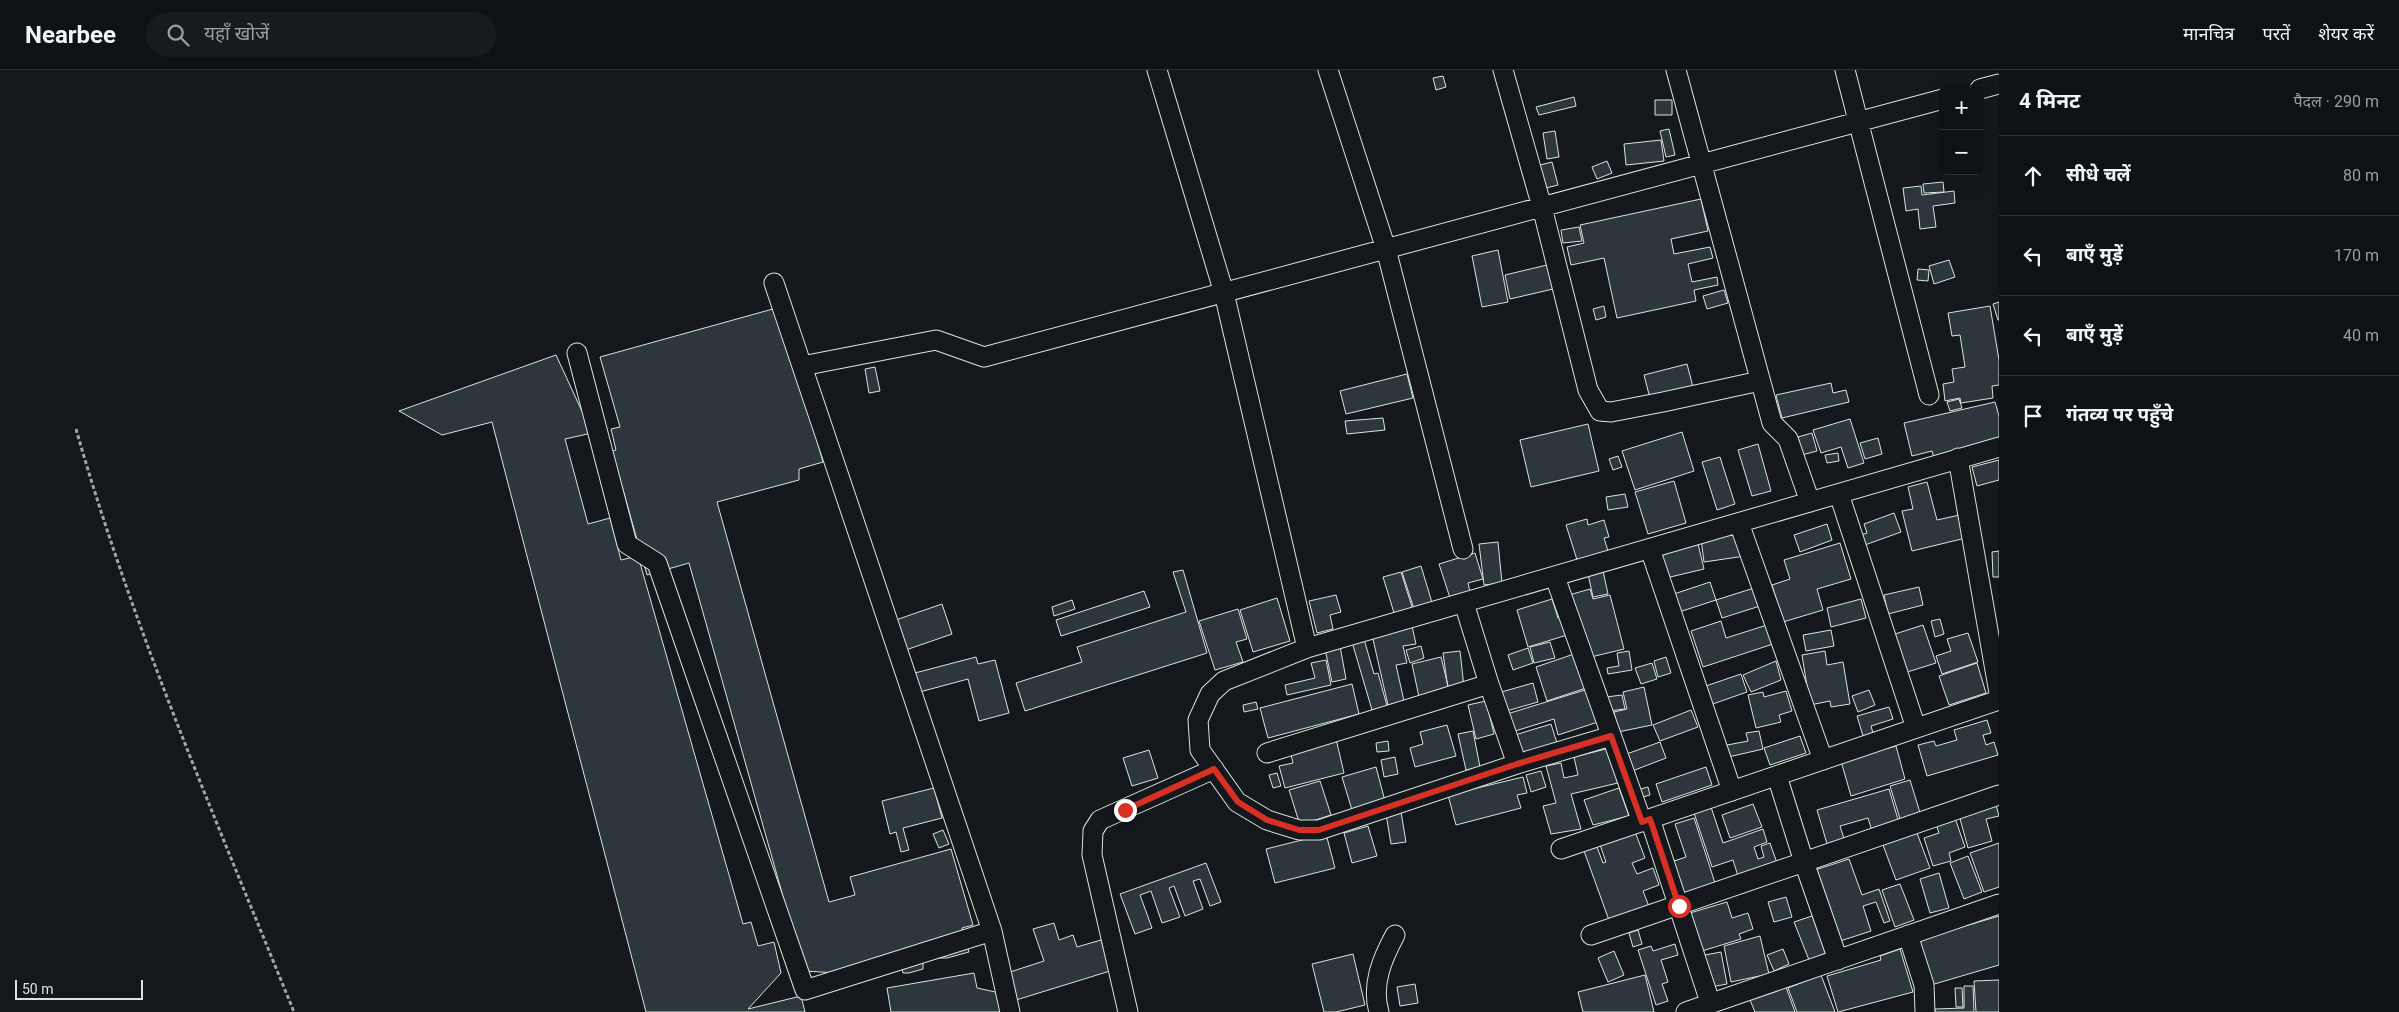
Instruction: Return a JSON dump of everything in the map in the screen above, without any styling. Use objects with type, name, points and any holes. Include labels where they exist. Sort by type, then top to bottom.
[{"type":"street","points":[[1157,70],[1224,293],[1307,648]]},
{"type":"street","points":[[1328,70],[1386,249],[1463,549]]},
{"type":"street","points":[[1503,70],[1542,207],[1588,390],[1600,411],[1611,412],[1760,381]]},
{"type":"street","points":[[1676,70],[1772,424],[1788,439],[1810,502]]},
{"type":"street","points":[[1845,70],[1929,395]]},
{"type":"street","points":[[1984,88],[1999,84]]},
{"type":"street","points":[[802,366],[936,340],[984,357],[1939,100]]},
{"type":"street","points":[[774,283],[992,931],[1010,1012]]},
{"type":"street","points":[[577,353],[627,544],[657,563],[805,990],[992,931]]},
{"type":"street","points":[[1611,736],[1517,764],[1319,830],[1299,830],[1267,820],[1238,802],[1200,750],[1198,720],[1210,694],[1224,681],[1307,648],[1999,446]]},
{"type":"street","points":[[1958,458],[1999,693]]},
{"type":"street","points":[[1839,494],[1916,728]]},
{"type":"street","points":[[1739,523],[1823,760]]},
{"type":"street","points":[[1650,549],[1732,791]]},
{"type":"street","points":[[1555,577],[1611,736],[1679,906],[1710,1002]]},
{"type":"street","points":[[1464,603],[1489,684],[1517,764]]},
{"type":"street","points":[[1267,753],[1489,684]]},
{"type":"street","points":[[1561,850],[1999,700]]},
{"type":"street","points":[[1128,1012],[1092,855],[1094,831],[1100,820],[1214,769]]},
{"type":"street","points":[[1777,776],[1838,960]]},
{"type":"street","points":[[1592,935],[1999,795]]},
{"type":"street","points":[[1686,1012],[1710,1002],[1999,904]]},
{"type":"street","points":[[1379,1012],[1375,1001],[1378,974],[1394,935]]},
{"type":"street","points":[[1908,935],[1924,985],[1925,1012]]},
{"type":"path","points":[[76,430],[91,481],[159,678],[294,1012]]},
{"type":"building","points":[[1443,76],[1446,87],[1436,90],[1433,78]]},
{"type":"building","points":[[1574,97],[1576,106],[1539,115],[1536,107]]},
{"type":"building","points":[[1655,100],[1672,100],[1672,115],[1655,115]]},
{"type":"building","points":[[1669,129],[1675,155],[1666,157],[1660,131]]},
{"type":"building","points":[[1555,131],[1559,157],[1547,159],[1543,133]]},
{"type":"building","points":[[1661,140],[1664,161],[1626,165],[1624,144]]},
{"type":"building","points":[[1607,161],[1612,173],[1597,179],[1592,167]]},
{"type":"building","points":[[1552,162],[1558,185],[1542,189],[1536,166]]},
{"type":"building","points":[[1943,182],[1944,192],[1924,193],[1923,184]]},
{"type":"building","points":[[1921,186],[1922,195],[1954,191],[1955,203],[1933,206],[1936,227],[1920,229],[1918,209],[1906,211],[1903,188]]},
{"type":"building","points":[[1701,199],[1708,231],[1671,239],[1674,254],[1710,247],[1713,258],[1688,264],[1692,282],[1717,277],[1718,285],[1694,290],[1696,301],[1617,318],[1604,258],[1571,265],[1567,247],[1584,243],[1580,225]]},
{"type":"building","points":[[1579,227],[1582,241],[1563,243],[1561,230]]},
{"type":"building","points":[[1498,250],[1508,302],[1482,307],[1472,256]]},
{"type":"building","points":[[1949,260],[1955,277],[1934,284],[1929,266]]},
{"type":"building","points":[[1547,265],[1553,289],[1510,299],[1505,275]]},
{"type":"building","points":[[1918,269],[1929,270],[1928,281],[1917,280]]},
{"type":"building","points":[[1724,290],[1728,303],[1707,309],[1703,296]]},
{"type":"building","points":[[1999,302],[1999,320],[1998,320],[1993,304]]},
{"type":"building","points":[[1604,306],[1606,317],[1596,320],[1593,309]]},
{"type":"building","points":[[1990,306],[1999,360],[1999,385],[1992,386],[1993,398],[1961,403],[1960,398],[1945,401],[1943,384],[1954,382],[1952,369],[1965,367],[1960,335],[1952,336],[1948,313]]},
{"type":"building","points":[[780,307],[823,462],[799,469],[799,480],[717,502],[829,902],[855,895],[850,877],[951,849],[973,925],[962,928],[969,952],[947,958],[923,958],[923,969],[909,973],[903,973],[900,961],[854,974],[804,971],[689,563],[647,575],[612,451],[616,450],[611,429],[620,427],[600,357]]},
{"type":"building","points":[[556,355],[592,433],[565,439],[588,524],[610,518],[621,560],[638,556],[743,924],[751,922],[758,946],[774,942],[781,973],[748,1009],[801,996],[805,1012],[646,1012],[492,422],[442,435],[399,411]]},
{"type":"building","points":[[1687,364],[1694,391],[1651,402],[1644,375]]},
{"type":"building","points":[[875,367],[880,391],[869,393],[865,369]]},
{"type":"building","points":[[1407,374],[1413,398],[1346,414],[1340,391]]},
{"type":"building","points":[[1831,383],[1833,393],[1846,390],[1849,402],[1782,418],[1776,395]]},
{"type":"building","points":[[1959,399],[1962,408],[1950,411],[1947,402]]},
{"type":"building","points":[[1995,402],[1999,416],[1999,438],[1934,458],[1932,451],[1912,456],[1904,423]]},
{"type":"building","points":[[1383,418],[1385,430],[1347,434],[1345,421]]},
{"type":"building","points":[[1850,419],[1864,463],[1848,468],[1841,447],[1821,453],[1813,430]]},
{"type":"building","points":[[1588,424],[1599,471],[1531,487],[1520,440]]},
{"type":"building","points":[[1682,432],[1694,471],[1635,490],[1622,451]]},
{"type":"building","points":[[1812,433],[1817,451],[1802,455],[1798,437]]},
{"type":"building","points":[[1878,438],[1882,454],[1865,459],[1860,443]]},
{"type":"building","points":[[1758,444],[1771,491],[1752,496],[1738,450]]},
{"type":"building","points":[[1838,453],[1839,461],[1827,463],[1825,455]]},
{"type":"building","points":[[1618,456],[1622,467],[1613,470],[1609,459]]},
{"type":"building","points":[[1720,457],[1735,504],[1717,510],[1702,462]]},
{"type":"building","points":[[1999,460],[1999,480],[1977,486],[1972,467]]},
{"type":"building","points":[[1674,481],[1686,523],[1648,534],[1635,492]]},
{"type":"building","points":[[1927,482],[1937,520],[1964,514],[1970,537],[1912,551],[1902,511],[1913,509],[1908,487]]},
{"type":"building","points":[[1625,494],[1628,507],[1608,510],[1606,497]]},
{"type":"building","points":[[1894,513],[1901,532],[1862,546],[1858,536],[1867,533],[1864,524]]},
{"type":"building","points":[[1587,519],[1588,525],[1604,520],[1609,537],[1604,538],[1609,554],[1578,563],[1566,525]]},
{"type":"building","points":[[1827,524],[1832,540],[1800,552],[1794,535]]},
{"type":"building","points":[[1742,534],[1745,556],[1704,562],[1701,539]]},
{"type":"building","points":[[1498,542],[1502,583],[1484,585],[1479,544]]},
{"type":"building","points":[[1840,543],[1851,579],[1817,589],[1823,610],[1783,622],[1772,585],[1790,579],[1784,560]]},
{"type":"building","points":[[1698,544],[1704,569],[1666,578],[1660,554]]},
{"type":"building","points":[[1999,551],[1999,577],[1993,577],[1992,552]]},
{"type":"building","points":[[1475,553],[1483,579],[1468,583],[1470,592],[1450,598],[1439,564]]},
{"type":"building","points":[[1421,566],[1433,606],[1415,612],[1402,572]]},
{"type":"building","points":[[1183,570],[1207,653],[1025,711],[1016,683],[1082,662],[1077,647],[1186,612],[1173,572]]},
{"type":"building","points":[[1603,571],[1608,594],[1593,597],[1588,574]]},
{"type":"building","points":[[1401,572],[1413,610],[1395,616],[1383,577]]},
{"type":"building","points":[[1710,582],[1716,600],[1676,613],[1671,595]]},
{"type":"building","points":[[1919,587],[1923,605],[1888,614],[1884,595]]},
{"type":"building","points":[[1754,588],[1760,606],[1722,618],[1716,600]]},
{"type":"building","points":[[1590,589],[1593,599],[1610,595],[1624,649],[1591,657],[1569,595]]},
{"type":"building","points":[[1144,591],[1150,607],[1061,636],[1056,620]]},
{"type":"building","points":[[1336,595],[1341,612],[1330,615],[1333,629],[1317,633],[1309,601]]},
{"type":"building","points":[[1277,598],[1290,641],[1253,652],[1240,610]]},
{"type":"building","points":[[1552,599],[1558,618],[1562,617],[1567,635],[1528,647],[1517,610]]},
{"type":"building","points":[[1861,599],[1866,618],[1831,627],[1827,608]]},
{"type":"building","points":[[1072,600],[1075,609],[1054,616],[1052,607]]},
{"type":"building","points":[[942,604],[952,634],[900,652],[890,622]]},
{"type":"building","points":[[1238,609],[1247,639],[1236,642],[1243,662],[1215,670],[1199,621]]},
{"type":"building","points":[[1940,619],[1944,634],[1935,637],[1931,621]]},
{"type":"building","points":[[1721,621],[1726,638],[1767,625],[1773,644],[1703,667],[1691,631]]},
{"type":"building","points":[[1923,625],[1936,663],[1904,673],[1892,635]]},
{"type":"building","points":[[1412,626],[1416,644],[1403,646],[1407,663],[1396,665],[1404,701],[1388,705],[1372,635]]},
{"type":"building","points":[[1831,630],[1834,646],[1806,651],[1803,635]]},
{"type":"building","points":[[1968,633],[1978,662],[1942,674],[1936,656],[1951,651],[1947,639]]},
{"type":"building","points":[[1364,639],[1374,674],[1378,673],[1387,706],[1372,710],[1352,642]]},
{"type":"building","points":[[1550,642],[1555,658],[1534,663],[1530,647]]},
{"type":"building","points":[[1340,646],[1346,679],[1332,682],[1325,649]]},
{"type":"building","points":[[1421,646],[1424,658],[1410,663],[1406,650]]},
{"type":"building","points":[[1528,648],[1533,663],[1513,670],[1508,655]]},
{"type":"building","points":[[1460,651],[1464,687],[1448,689],[1443,653]]},
{"type":"building","points":[[1629,651],[1632,670],[1608,674],[1607,668],[1619,666],[1617,653]]},
{"type":"building","points":[[1825,651],[1827,665],[1843,662],[1850,704],[1831,707],[1830,701],[1810,705],[1802,655]]},
{"type":"building","points":[[1574,654],[1586,688],[1547,701],[1536,667]]},
{"type":"building","points":[[976,657],[978,664],[995,660],[1009,713],[979,721],[968,679],[916,693],[911,674]]},
{"type":"building","points":[[1441,657],[1449,690],[1419,697],[1412,664]]},
{"type":"building","points":[[1666,657],[1671,673],[1658,677],[1654,661]]},
{"type":"building","points":[[1326,660],[1331,685],[1287,695],[1285,685],[1315,678],[1311,663]]},
{"type":"building","points":[[1776,661],[1781,680],[1751,692],[1743,675]]},
{"type":"building","points":[[1652,663],[1657,679],[1641,684],[1635,668]]},
{"type":"building","points":[[1977,663],[1986,693],[1949,705],[1939,676]]},
{"type":"building","points":[[1741,674],[1747,692],[1707,706],[1700,688]]},
{"type":"building","points":[[1533,683],[1538,702],[1503,712],[1498,693]]},
{"type":"building","points":[[1352,684],[1359,714],[1268,738],[1260,708]]},
{"type":"building","points":[[1644,687],[1652,725],[1618,732],[1614,712],[1627,709],[1623,692]]},
{"type":"building","points":[[1585,690],[1598,722],[1558,735],[1554,719],[1512,732],[1507,714]]},
{"type":"building","points":[[1869,690],[1875,705],[1858,712],[1852,696]]},
{"type":"building","points":[[1786,691],[1792,711],[1779,715],[1781,722],[1756,728],[1748,695],[1763,692],[1764,697]]},
{"type":"building","points":[[1622,695],[1625,709],[1609,711],[1606,697]]},
{"type":"building","points":[[1486,701],[1494,734],[1476,739],[1468,705]]},
{"type":"building","points":[[1256,702],[1258,709],[1244,712],[1243,705]]},
{"type":"building","points":[[1889,707],[1893,719],[1871,726],[1873,733],[1863,736],[1857,716]]},
{"type":"building","points":[[1691,710],[1698,727],[1660,741],[1653,725]]},
{"type":"building","points":[[1987,720],[1991,733],[1983,735],[1986,745],[1994,742],[1998,755],[1927,776],[1918,745],[1934,741],[1936,746],[1957,740],[1954,730]]},
{"type":"building","points":[[1551,724],[1557,743],[1521,754],[1515,735]]},
{"type":"building","points":[[1447,725],[1456,756],[1415,767],[1410,748],[1423,744],[1420,732]]},
{"type":"building","points":[[1473,731],[1480,767],[1466,770],[1458,734]]},
{"type":"building","points":[[1759,731],[1763,749],[1724,758],[1722,746],[1748,741],[1746,733]]},
{"type":"building","points":[[1800,736],[1806,753],[1770,765],[1764,748]]},
{"type":"building","points":[[1336,739],[1344,773],[1285,788],[1279,766],[1293,763],[1290,751]]},
{"type":"building","points":[[1388,741],[1389,751],[1377,752],[1376,743]]},
{"type":"building","points":[[1660,742],[1666,758],[1627,773],[1621,756]]},
{"type":"building","points":[[1896,746],[1905,779],[1851,796],[1841,761]]},
{"type":"building","points":[[1606,749],[1618,783],[1571,794],[1581,829],[1551,834],[1543,806],[1556,803],[1546,766],[1561,763],[1564,778],[1578,775],[1574,757]]},
{"type":"building","points":[[1149,750],[1158,778],[1132,786],[1123,758]]},
{"type":"building","points":[[1395,757],[1398,774],[1384,777],[1381,760]]},
{"type":"building","points":[[1376,767],[1385,801],[1352,810],[1342,777]]},
{"type":"building","points":[[1706,767],[1712,785],[1662,802],[1656,784]]},
{"type":"building","points":[[1541,771],[1546,787],[1531,792],[1526,775]]},
{"type":"building","points":[[1277,773],[1281,786],[1273,788],[1269,775]]},
{"type":"building","points":[[1523,777],[1527,793],[1517,795],[1521,808],[1456,825],[1448,795]]},
{"type":"building","points":[[1910,780],[1921,816],[1901,822],[1890,786]]},
{"type":"building","points":[[1320,781],[1331,815],[1300,825],[1289,790]]},
{"type":"building","points":[[1648,787],[1650,795],[1639,798],[1637,790]]},
{"type":"building","points":[[934,788],[942,818],[903,828],[909,850],[901,852],[896,832],[890,834],[882,801]]},
{"type":"building","points":[[1619,788],[1629,816],[1593,825],[1584,800]]},
{"type":"building","points":[[1889,789],[1899,823],[1872,831],[1868,818],[1840,826],[1845,842],[1828,847],[1817,810]]},
{"type":"building","points":[[1753,804],[1762,827],[1730,838],[1722,815]]},
{"type":"building","points":[[1996,805],[1999,816],[1986,819],[1992,841],[1968,848],[1959,815]]},
{"type":"building","points":[[1711,807],[1723,843],[1763,829],[1767,842],[1754,847],[1758,859],[1764,857],[1761,846],[1770,843],[1777,863],[1738,876],[1733,860],[1712,867],[1694,813]]},
{"type":"building","points":[[1401,812],[1406,842],[1391,844],[1386,814]]},
{"type":"building","points":[[1954,815],[1965,847],[1949,853],[1951,861],[1933,866],[1924,838],[1939,833],[1935,821]]},
{"type":"building","points":[[1694,818],[1715,883],[1683,899],[1671,862],[1686,857],[1675,824]]},
{"type":"building","points":[[1368,826],[1377,856],[1352,863],[1344,833]]},
{"type":"building","points":[[1634,829],[1645,858],[1632,863],[1637,874],[1653,868],[1659,885],[1643,891],[1650,909],[1610,923],[1584,851],[1597,847],[1603,863],[1606,862],[1599,842]]},
{"type":"building","points":[[943,830],[949,844],[939,848],[933,834]]},
{"type":"building","points":[[1917,833],[1930,868],[1896,880],[1883,845]]},
{"type":"building","points":[[1326,834],[1335,868],[1275,883],[1266,849]]},
{"type":"building","points":[[1999,843],[1999,887],[1984,892],[1970,853]]},
{"type":"building","points":[[1968,856],[1982,892],[1964,899],[1950,863]]},
{"type":"building","points":[[1849,859],[1862,895],[1879,889],[1890,921],[1884,923],[1876,902],[1863,906],[1871,931],[1837,942],[1812,871]]},
{"type":"building","points":[[1206,863],[1221,902],[1210,906],[1200,879],[1193,881],[1203,909],[1185,916],[1174,886],[1169,888],[1180,917],[1162,923],[1151,891],[1140,895],[1152,928],[1135,934],[1120,894]]},
{"type":"building","points":[[1939,873],[1949,908],[1930,913],[1920,879]]},
{"type":"building","points":[[1900,884],[1914,920],[1895,927],[1882,890]]},
{"type":"building","points":[[1786,897],[1792,917],[1774,922],[1768,902]]},
{"type":"building","points":[[1727,902],[1732,918],[1748,913],[1753,929],[1739,934],[1741,939],[1702,951],[1690,913]]},
{"type":"building","points":[[1815,915],[1829,952],[1809,960],[1794,922]]},
{"type":"building","points":[[1999,916],[1999,965],[1931,985],[1918,940]]},
{"type":"building","points":[[1054,923],[1059,940],[1073,935],[1077,947],[1101,940],[1110,971],[1016,1000],[1007,973],[1044,961],[1033,929]]},
{"type":"building","points":[[1638,930],[1642,944],[1633,947],[1629,933]]},
{"type":"building","points":[[1760,936],[1769,974],[1731,982],[1724,946]]},
{"type":"building","points":[[1675,944],[1678,955],[1661,960],[1668,982],[1662,984],[1668,1001],[1656,1005],[1638,950],[1651,946],[1653,951]]},
{"type":"building","points":[[1783,949],[1789,964],[1774,971],[1767,955]]},
{"type":"building","points":[[1900,949],[1913,992],[1838,1012],[1827,976],[1881,960],[1880,956]]},
{"type":"building","points":[[1614,951],[1624,975],[1608,982],[1598,958]]},
{"type":"building","points":[[1721,952],[1727,984],[1711,987],[1705,955]]},
{"type":"building","points":[[1353,954],[1365,1005],[1336,1012],[1324,1012],[1312,964]]},
{"type":"building","points":[[974,973],[977,988],[1000,993],[1003,1012],[891,1012],[887,988]]},
{"type":"building","points":[[1645,975],[1654,1012],[1583,1012],[1578,992]]},
{"type":"building","points":[[1821,975],[1835,1012],[1797,1012],[1788,988]]},
{"type":"building","points":[[1999,980],[1999,1012],[1976,1012],[1974,981]]},
{"type":"building","points":[[1415,984],[1418,1003],[1400,1006],[1397,987]]},
{"type":"building","points":[[1964,986],[1973,986],[1974,1012],[1935,1012],[1935,1009],[1964,1008]]},
{"type":"building","points":[[1786,987],[1795,1012],[1755,1012],[1750,1000]]},
{"type":"building","points":[[1955,988],[1962,988],[1963,1007],[1956,1007]]},
{"type":"route","points":[[1125,810],[1214,769],[1238,802],[1267,820],[1299,830],[1319,830],[1517,764],[1611,736],[1642,822],[1650,819],[1679,906]]}]
